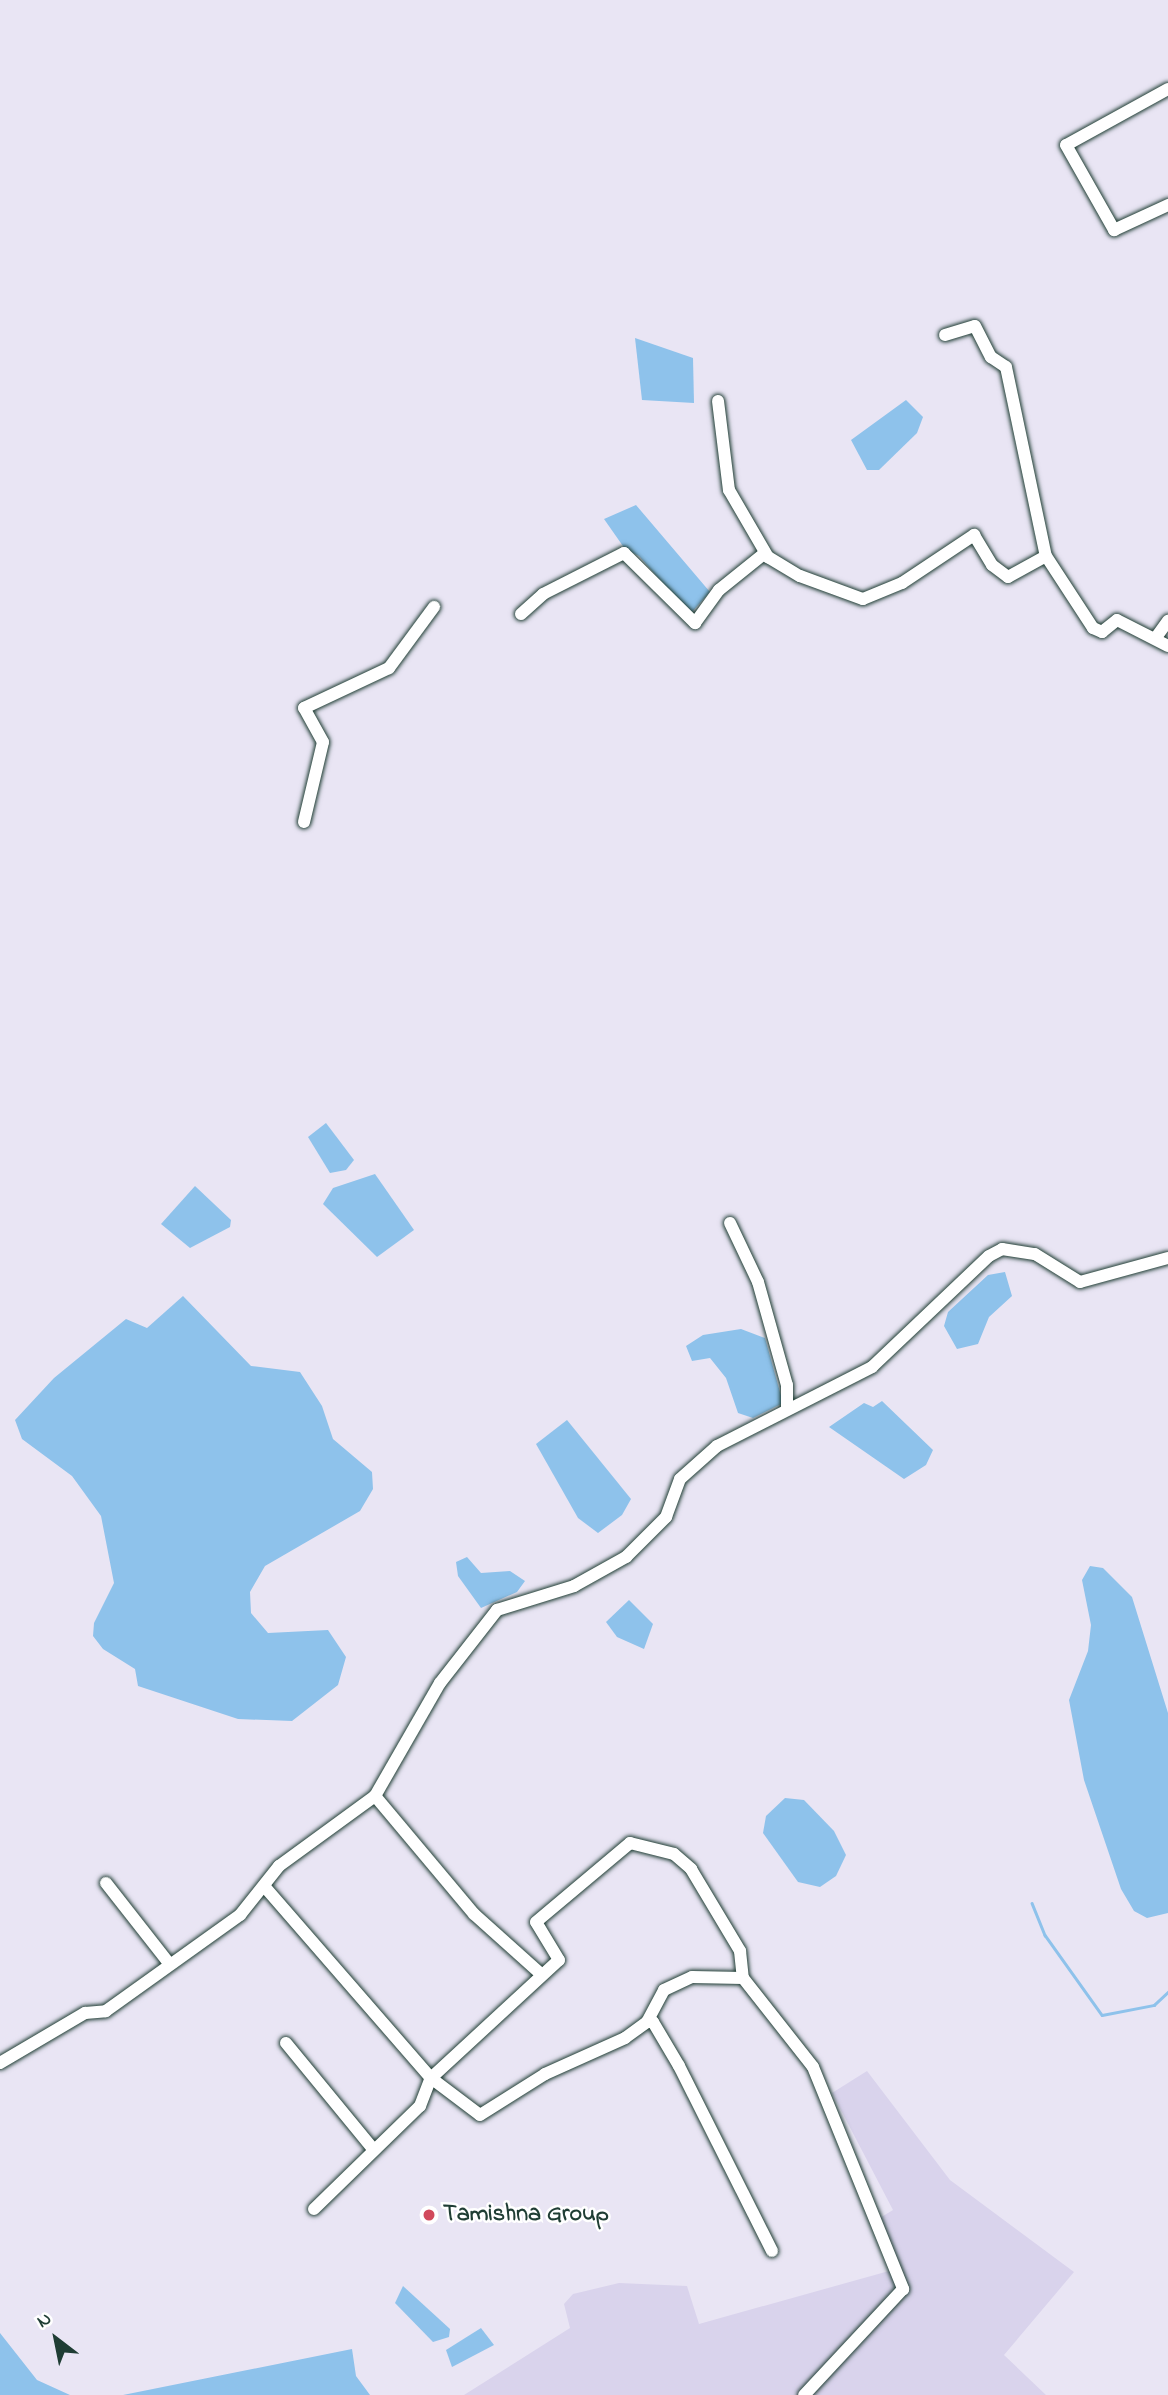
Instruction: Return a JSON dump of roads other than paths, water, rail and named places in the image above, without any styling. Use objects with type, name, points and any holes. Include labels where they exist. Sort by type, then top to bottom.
[{"type":"street","points":[[1168,89],[1066,145],[1114,230],[1168,205]]},
{"type":"street","points":[[946,335],[975,326],[991,357],[1006,367],[1046,555],[1093,628],[1102,632],[1117,620],[1157,636],[1168,646]]},
{"type":"street","points":[[718,401],[729,491],[765,553],[800,576],[863,598],[902,583],[974,535],[992,565],[1008,577],[1046,555]]},
{"type":"street","points":[[521,614],[543,594],[624,553],[695,623],[719,590],[765,553]]},
{"type":"street","points":[[304,822],[323,742],[304,708],[389,668],[434,607]]},
{"type":"street","points":[[1157,636],[1168,621]]},
{"type":"street","points":[[730,1223],[758,1283],[787,1385],[787,1408]]},
{"type":"street","points":[[0,2063],[85,2013],[106,2011],[168,1962],[240,1915],[279,1866],[375,1796],[440,1683],[497,1610],[574,1586],[626,1556],[666,1517],[680,1479],[717,1446],[872,1367],[939,1298],[1002,1250],[1035,1254],[1080,1282],[1168,1258]]},
{"type":"street","points":[[375,1796],[474,1914],[542,1975]]},
{"type":"street","points":[[314,2209],[419,2106],[431,2078],[559,1960],[536,1922],[570,1888],[638,1841],[674,1854],[691,1869],[742,1954],[743,1978],[813,2067],[903,2289],[804,2395]]},
{"type":"street","points":[[106,1884],[168,1962]]},
{"type":"street","points":[[264,1886],[431,2078],[481,2115],[647,2022],[653,2022],[679,2066],[772,2251]]},
{"type":"street","points":[[647,2022],[664,1990],[692,1977],[743,1978]]},
{"type":"street","points":[[286,2043],[373,2149]]},
{"type":"water","points":[[635,338],[693,358],[694,403],[642,400]]},
{"type":"water","points":[[906,400],[923,417],[917,433],[879,470],[867,470],[851,440]]},
{"type":"water","points":[[636,505],[710,592],[690,614],[639,556],[625,549],[604,519]]},
{"type":"water","points":[[326,1123],[354,1160],[346,1170],[330,1173],[308,1137]]},
{"type":"water","points":[[375,1174],[414,1230],[377,1257],[323,1204],[333,1188]]},
{"type":"water","points":[[195,1186],[231,1220],[230,1227],[190,1248],[161,1224]]},
{"type":"water","points":[[1005,1272],[1012,1296],[989,1317],[978,1344],[957,1349],[944,1326],[948,1312],[988,1275]]},
{"type":"water","points":[[183,1296],[251,1366],[300,1372],[322,1406],[333,1439],[372,1472],[373,1489],[360,1511],[265,1566],[250,1592],[251,1613],[268,1633],[328,1630],[346,1657],[338,1685],[292,1721],[238,1719],[138,1686],[135,1669],[103,1649],[93,1636],[94,1623],[114,1583],[101,1516],[72,1476],[22,1439],[15,1420],[54,1378],[126,1319],[147,1328]]},
{"type":"water","points":[[741,1329],[765,1338],[783,1403],[753,1418],[738,1413],[726,1378],[710,1358],[692,1361],[686,1346],[703,1335]]},
{"type":"water","points":[[882,1401],[933,1450],[926,1465],[904,1479],[829,1427],[864,1403],[873,1407]]},
{"type":"water","points":[[567,1420],[631,1499],[622,1515],[598,1533],[578,1518],[536,1444]]},
{"type":"water","points":[[467,1557],[481,1573],[510,1571],[525,1581],[517,1592],[481,1608],[458,1576],[456,1562]]},
{"type":"water","points":[[1090,1566],[1103,1568],[1132,1597],[1168,1713],[1168,1913],[1147,1918],[1134,1911],[1121,1889],[1084,1780],[1069,1700],[1088,1651],[1091,1625],[1082,1580]]},
{"type":"water","points":[[629,1600],[653,1624],[644,1649],[617,1637],[606,1622]]},
{"type":"water","points":[[785,1798],[804,1800],[834,1831],[846,1855],[836,1876],[820,1887],[798,1882],[763,1833],[766,1816]]},
{"type":"water","points":[[403,2286],[450,2329],[449,2337],[433,2342],[395,2303]]},
{"type":"water","points":[[481,2328],[494,2345],[452,2367],[446,2350]]},
{"type":"water","points":[[0,2333],[37,2380],[70,2395],[0,2395]]},
{"type":"water","points":[[352,2349],[356,2376],[370,2395],[123,2395]]},
{"type":"waterway","points":[[1032,1903],[1045,1935],[1102,2015],[1154,2005],[1168,1992]]},
{"type":"place","name":"Tamishna Group","points":[[429,2215]]}]
